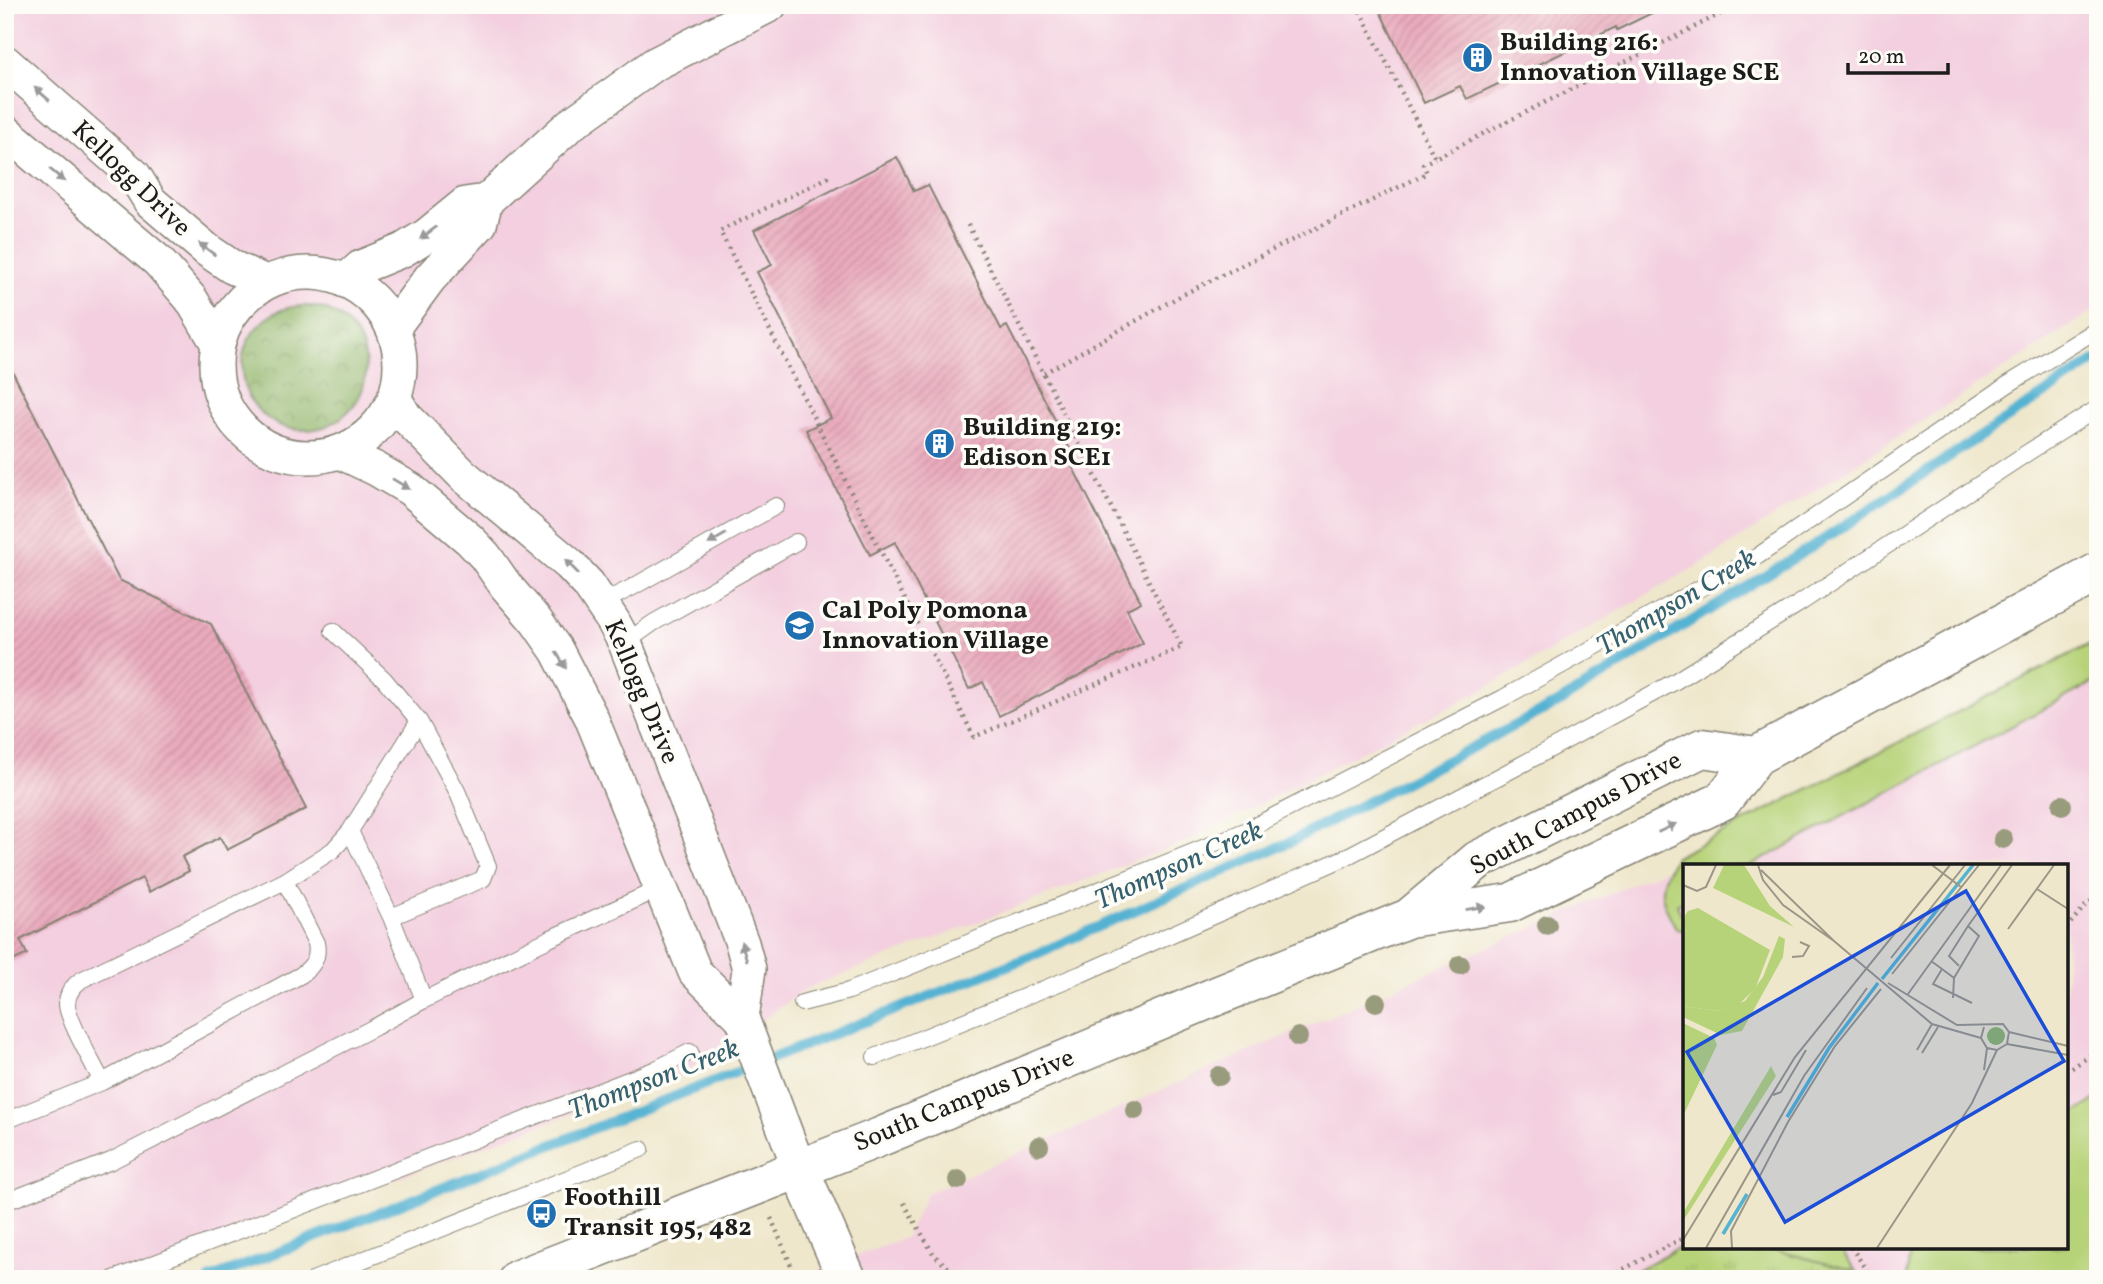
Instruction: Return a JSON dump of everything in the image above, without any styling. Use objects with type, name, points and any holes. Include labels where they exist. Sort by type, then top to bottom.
[{"type":"street","points":[[393,328],[430,278],[480,225],[486,201],[570,125],[655,64],[770,5]]},
{"type":"street","name":"Kellogg Drive","points":[[5,62],[134,175],[150,201],[206,250],[232,267],[266,282]]},
{"type":"street","name":"Kellogg Drive","points":[[5,131],[158,261],[191,299],[218,344]]},
{"type":"street","points":[[345,281],[361,267],[403,250],[427,235],[465,204],[486,201]]},
{"type":"street","points":[[319,273],[345,281],[365,292],[381,308],[393,328],[401,363],[400,382],[395,399],[382,422],[363,440],[340,452],[318,458],[275,452],[255,442],[238,427],[226,409],[218,387],[215,366],[224,325],[235,307],[249,293],[266,282],[292,274],[319,273]]},
{"type":"street","name":"Kellogg Drive","points":[[395,399],[405,416],[463,475],[526,526],[588,584],[625,643],[742,943],[749,969],[745,1027]]},
{"type":"street","name":"Kellogg Drive","points":[[340,452],[410,489],[470,540],[485,555],[506,586],[536,621],[569,673],[592,716],[695,972],[745,1027],[799,1168],[846,1279]]},
{"type":"street","name":"South Campus Drive","points":[[517,1279],[880,1137],[1409,918],[1510,903],[1722,801],[1756,756],[2098,572]]},
{"type":"street","name":"South Campus Drive","points":[[1409,918],[1478,860],[1702,748],[1756,756]]},
{"type":"lane","points":[[802,1003],[849,991],[1245,831],[1503,698],[1758,556],[2007,386],[2098,329]]},
{"type":"lane","points":[[875,1057],[1081,974],[1342,859],[1519,766],[1674,682],[2098,408]]},
{"type":"lane","points":[[601,603],[776,506]]},
{"type":"lane","points":[[625,643],[653,623],[796,542]]},
{"type":"lane","points":[[333,631],[384,679],[419,721],[457,791],[488,866],[482,879],[391,917]]},
{"type":"lane","points":[[102,1082],[68,1012],[68,995],[74,986],[81,980],[285,881],[333,850],[350,831],[419,721]]},
{"type":"lane","points":[[350,831],[391,917],[424,1000]]},
{"type":"lane","points":[[5,1121],[102,1082],[309,969],[318,953],[316,943],[285,881]]},
{"type":"lane","points":[[5,1202],[111,1161],[424,1000],[661,888]]},
{"type":"lane","points":[[114,1279],[654,1070],[690,1052]]},
{"type":"lane","points":[[315,1279],[641,1149]]},
{"type":"path","points":[[1357,5],[1435,158]]},
{"type":"path","points":[[1044,373],[1180,296],[1427,173],[1423,164],[1738,5]]},
{"type":"path","points":[[829,177],[720,231],[974,737],[1182,646],[967,223]]},
{"type":"path","points":[[2068,926],[2088,903],[2098,898]]},
{"type":"path","points":[[2068,1071],[2098,1050]]},
{"type":"path","points":[[756,1185],[797,1279]]},
{"type":"path","points":[[904,1203],[934,1255],[961,1279]]},
{"type":"path","points":[[1605,1279],[1683,1238]]},
{"type":"path","points":[[1852,1249],[1873,1279]]},
{"type":"shaded area","name":"Cal Poly Pomona Innovation Village","points":[[5,5],[2098,5],[2098,308],[1702,563],[1482,690],[1189,840],[810,987],[686,1072],[121,1279],[5,1279]]},
{"type":"shaded area","points":[[2098,646],[2098,1279],[794,1279],[905,1238],[927,1193],[1678,864]]},
{"type":"green space","points":[[304,306],[328,311],[348,324],[361,344],[366,368],[361,392],[348,412],[328,425],[304,430],[280,425],[260,412],[247,392],[242,368],[247,344],[260,324],[280,311]]},
{"type":"green space","points":[[2098,640],[2098,680],[1754,864],[1683,864],[1683,901],[1677,905],[1683,918],[1682,930],[1676,928],[1666,909],[1662,893],[1664,877],[1675,857]]},
{"type":"green space","points":[[2098,1098],[2098,1279],[1907,1279],[1910,1249],[2068,1249],[2068,1118]]},
{"type":"green space","points":[[1683,1245],[1683,1249],[1771,1249],[1856,1271],[1861,1279],[1620,1279]]},
{"type":"green space","points":[[1771,1249],[1840,1249],[1856,1271]]},
{"type":"building","name":"Building 216: Innovation Village SCE","points":[[1377,5],[1668,5],[1617,30],[1616,27],[1467,99],[1460,86],[1424,103]]},
{"type":"building","name":"Building 219: Edison SCE1","points":[[897,157],[914,191],[928,185],[1001,329],[1007,326],[1073,455],[1068,458],[1141,602],[1127,609],[1143,643],[999,716],[983,682],[969,689],[895,542],[870,555],[806,430],[831,418],[757,272],[772,265],[754,230]]},
{"type":"building","points":[[5,357],[119,580],[211,624],[306,809],[227,850],[220,837],[182,857],[189,871],[149,892],[142,878],[20,940],[27,954],[5,965]]},
{"type":"waterway","name":"Thompson Creek","points":[[210,1279],[1032,956],[1290,842],[1558,703],[1812,547],[2098,359]]},
{"type":"place","name":"Building 216: Innovation Village SCE","points":[[1477,58]]},
{"type":"place","name":"Building 219: Edison SCE1","points":[[940,443]]},
{"type":"place","name":"Cal Poly Pomona Innovation Village","points":[[799,626]]},
{"type":"place","name":"Foothill Transit 195, 482","points":[[541,1213]]}]
